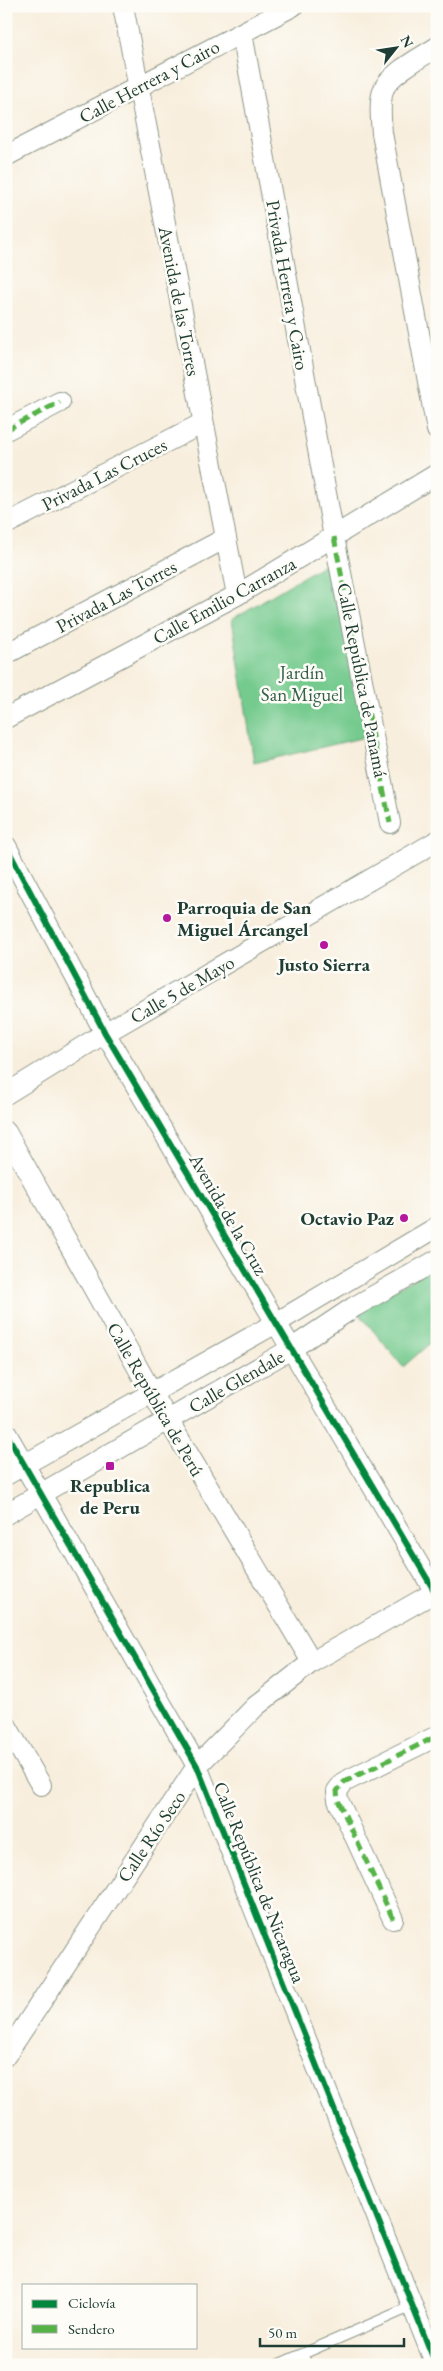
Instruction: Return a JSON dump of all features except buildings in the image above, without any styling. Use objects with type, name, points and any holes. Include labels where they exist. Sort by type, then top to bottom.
[{"type":"street","name":"Avenida de las Torres","points":[[123,6],[237,595]]},
{"type":"street","name":"Calle Herrera y Cairo","points":[[6,156],[292,6]]},
{"type":"street","name":"Privada Herrera y Cairo","points":[[242,32],[334,537]]},
{"type":"street","points":[[437,47],[389,80],[383,91],[380,111],[382,133],[437,430]]},
{"type":"street","points":[[6,430],[60,402]]},
{"type":"street","name":"Privada Las Cruces","points":[[6,524],[203,423]]},
{"type":"street","name":"Calle Emilio Carranza","points":[[6,718],[237,595],[437,474]]},
{"type":"street","name":"Calle República de Panamá","points":[[334,537],[390,823]]},
{"type":"street","name":"Privada Las Torres","points":[[6,654],[226,538]]},
{"type":"street","name":"Calle 5 de Mayo","points":[[6,1094],[105,1033],[437,841]]},
{"type":"street","name":"Avenida de la Cruz","points":[[6,846],[105,1033],[436,1592]]},
{"type":"street","name":"Calle República de Perú","points":[[6,1132],[152,1393],[312,1662]]},
{"type":"street","name":"Calle Glendale","points":[[6,1475],[276,1323],[437,1227]]},
{"type":"street","name":"Calle Glendale","points":[[6,1514],[291,1349],[354,1307],[437,1260]]},
{"type":"street","name":"Calle República de Nicaragua","points":[[6,1433],[197,1766],[436,2365]]},
{"type":"street","name":"Calle Río Seco","points":[[6,2055],[197,1766],[256,1706],[312,1662],[436,1592]]},
{"type":"street","points":[[6,1725],[41,1785]]},
{"type":"street","points":[[394,1920],[338,1800],[338,1791],[344,1782],[437,1736]]},
{"type":"lane","points":[[277,2365],[412,2306]]},
{"type":"lane","points":[[302,2354],[307,2365]]},
{"type":"green space","name":"Jardín San Miguel","points":[[338,556],[374,735],[254,763],[232,619]]},
{"type":"green space","points":[[437,1265],[437,1337],[403,1367],[357,1311]]},
{"type":"marked path","points":[[6,430],[60,402]]},
{"type":"marked path","points":[[334,537],[390,823]]},
{"type":"marked path","points":[[393,1919],[338,1800],[337,1791],[344,1782],[437,1736]]},
{"type":"cycle path","points":[[6,846],[105,1033],[435,1592]]},
{"type":"cycle path","points":[[6,1433],[197,1766],[436,2365]]},
{"type":"place","name":"Parroquia de San Miguel Árcangel","points":[[167,918]]},
{"type":"place","name":"Justo Sierra","points":[[324,945]]},
{"type":"place","name":"Octavio Paz","points":[[404,1218]]},
{"type":"place","name":"Republica de Peru","points":[[110,1466]]}]
